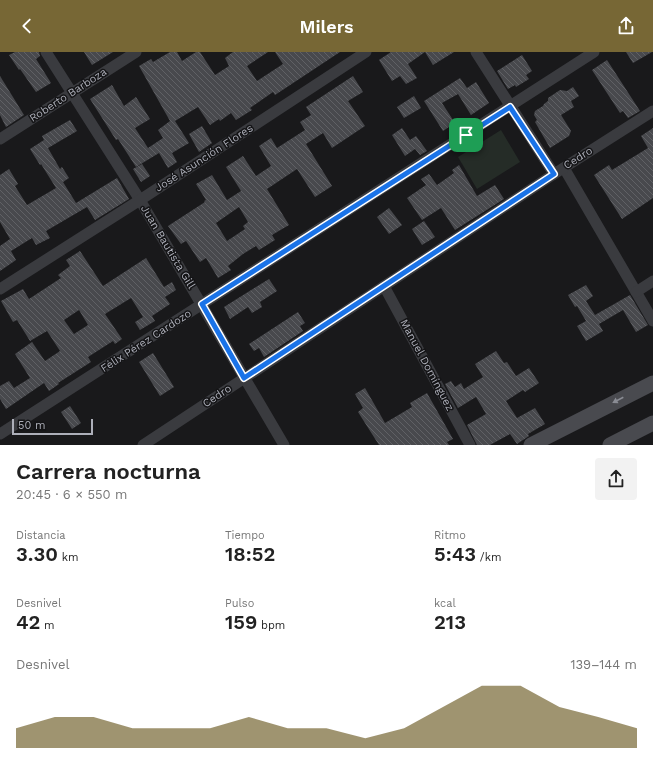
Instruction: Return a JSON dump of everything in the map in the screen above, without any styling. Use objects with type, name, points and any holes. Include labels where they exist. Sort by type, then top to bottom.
[{"type":"main road","points":[[531,445],[653,383]]},
{"type":"main road","points":[[610,445],[628,441],[653,423]]},
{"type":"street","name":"Juan Bautista Gill","points":[[46,52],[140,200],[284,445]]},
{"type":"street","name":"Roberto Barboza","points":[[0,139],[136,52]]},
{"type":"street","name":"José Asunción Flores","points":[[0,289],[140,200],[366,52]]},
{"type":"street","points":[[476,52],[554,174]]},
{"type":"street","name":"Félix Pérez Cardozo","points":[[0,434],[594,52]]},
{"type":"street","name":"Cedro","points":[[143,445],[554,174],[653,111]]},
{"type":"street","points":[[564,168],[653,321]]},
{"type":"street","points":[[636,292],[653,281]]},
{"type":"street","name":"Manuel Domínguez","points":[[384,286],[470,445]]},
{"type":"shaded area","points":[[501,130],[520,162],[477,189],[458,157]]},
{"type":"building","points":[[15,52],[39,52],[40,56],[36,59],[51,83],[36,92],[9,55]]},
{"type":"building","points":[[84,52],[113,52],[92,65]]},
{"type":"building","points":[[170,52],[177,52],[182,61],[196,52],[200,52],[215,75],[229,66],[225,58],[233,52],[268,52],[247,66],[257,81],[283,64],[275,52],[340,52],[275,95],[273,92],[250,108],[252,110],[236,120],[231,113],[220,121],[219,119],[210,125],[198,107],[175,121],[189,143],[172,153],[177,162],[168,168],[159,153],[136,167],[118,139],[116,140],[90,99],[112,85],[124,106],[136,97],[150,119],[135,128],[148,148],[163,138],[158,130],[170,121],[139,66],[151,59],[153,62]]},
{"type":"building","points":[[391,52],[425,52],[408,64],[417,78],[406,84],[400,76],[392,81],[379,60]]},
{"type":"building","points":[[425,52],[454,52],[433,65]]},
{"type":"building","points":[[626,52],[652,52],[633,63]]},
{"type":"building","points":[[522,55],[532,71],[526,75],[529,79],[516,87],[515,85],[508,89],[497,71]]},
{"type":"building","points":[[607,60],[640,111],[628,118],[623,111],[620,113],[592,70]]},
{"type":"building","points":[[0,76],[24,115],[6,127],[0,115]]},
{"type":"building","points":[[353,76],[363,92],[348,101],[365,126],[332,148],[323,133],[306,144],[332,186],[315,197],[297,169],[267,189],[289,225],[272,235],[275,240],[259,250],[256,246],[243,254],[228,266],[231,270],[218,278],[206,258],[200,262],[186,241],[181,244],[168,226],[205,202],[204,201],[206,200],[196,184],[212,175],[227,200],[241,191],[226,167],[243,156],[256,176],[271,166],[259,146],[271,138],[277,148],[305,130],[300,122],[311,115],[306,107]],"holes":[[[239,207],[248,222],[243,226],[245,229],[227,241],[216,223]]]},
{"type":"building","points":[[460,78],[467,88],[476,82],[489,103],[471,115],[458,94],[442,103],[455,123],[443,131],[424,101]]},
{"type":"building","points":[[573,87],[579,96],[571,101],[574,107],[561,115],[571,131],[569,136],[550,148],[535,122],[537,120],[534,115],[535,111],[548,101],[548,98],[560,90],[567,91]]},
{"type":"building","points":[[414,96],[421,108],[404,118],[397,107]]},
{"type":"building","points":[[70,120],[77,131],[48,148],[60,169],[62,167],[69,178],[63,182],[76,203],[117,178],[129,199],[95,220],[87,207],[46,231],[50,238],[36,245],[32,238],[11,251],[16,260],[0,271],[0,246],[10,239],[0,222],[0,175],[9,169],[18,184],[15,186],[27,205],[56,188],[30,149],[44,140],[42,136]]},
{"type":"building","points":[[202,126],[212,143],[199,152],[189,134]]},
{"type":"building","points":[[402,128],[410,140],[416,136],[427,151],[420,155],[415,149],[405,156],[392,135]]},
{"type":"building","points":[[653,128],[653,198],[622,219],[594,175],[609,165],[612,170],[648,148],[641,136]]},
{"type":"building","points":[[142,164],[150,176],[141,182],[133,169]]},
{"type":"building","points":[[459,165],[477,196],[495,185],[504,199],[455,230],[441,208],[422,220],[407,198],[426,185],[421,179],[429,174],[437,185],[454,173],[452,170]]},
{"type":"building","points":[[389,208],[402,225],[389,234],[377,217]]},
{"type":"building","points":[[424,221],[435,237],[422,245],[412,229]]},
{"type":"building","points":[[80,251],[103,286],[146,258],[164,287],[172,282],[176,290],[165,297],[170,304],[152,316],[155,321],[140,330],[135,322],[143,317],[131,298],[105,314],[122,339],[115,344],[113,341],[88,357],[91,362],[58,383],[59,384],[49,391],[44,383],[6,409],[0,399],[0,386],[9,381],[14,388],[30,378],[15,354],[32,342],[45,361],[60,351],[47,331],[30,341],[17,320],[13,322],[1,301],[23,289],[29,299],[61,278],[58,275],[70,266],[66,260]],"holes":[[[79,310],[88,325],[74,334],[64,320]]]},
{"type":"building","points":[[269,279],[277,291],[260,302],[262,307],[252,313],[248,307],[230,319],[224,307]]},
{"type":"building","points":[[586,285],[593,296],[586,301],[595,315],[630,295],[648,325],[636,332],[623,310],[599,324],[603,331],[586,341],[577,326],[586,321],[568,295]]},
{"type":"building","points":[[298,312],[305,323],[300,326],[303,331],[264,357],[259,348],[254,351],[249,344]]},
{"type":"building","points":[[496,351],[504,363],[507,362],[516,376],[529,368],[539,383],[525,392],[523,390],[506,401],[517,418],[535,408],[545,424],[528,434],[529,436],[517,444],[510,434],[490,445],[477,445],[467,425],[486,414],[476,397],[458,408],[445,384],[451,381],[455,387],[461,383],[464,389],[483,377],[475,364]]},
{"type":"building","points":[[153,353],[174,387],[160,396],[139,362]]},
{"type":"building","points":[[365,388],[385,423],[412,407],[410,403],[427,393],[453,439],[447,442],[449,445],[379,445],[358,412],[363,408],[355,394]]},
{"type":"building","points":[[70,406],[81,423],[72,429],[61,412]]},
{"type":"route","points":[[510,107],[554,174],[244,378],[202,304],[466,135],[510,107]]}]
